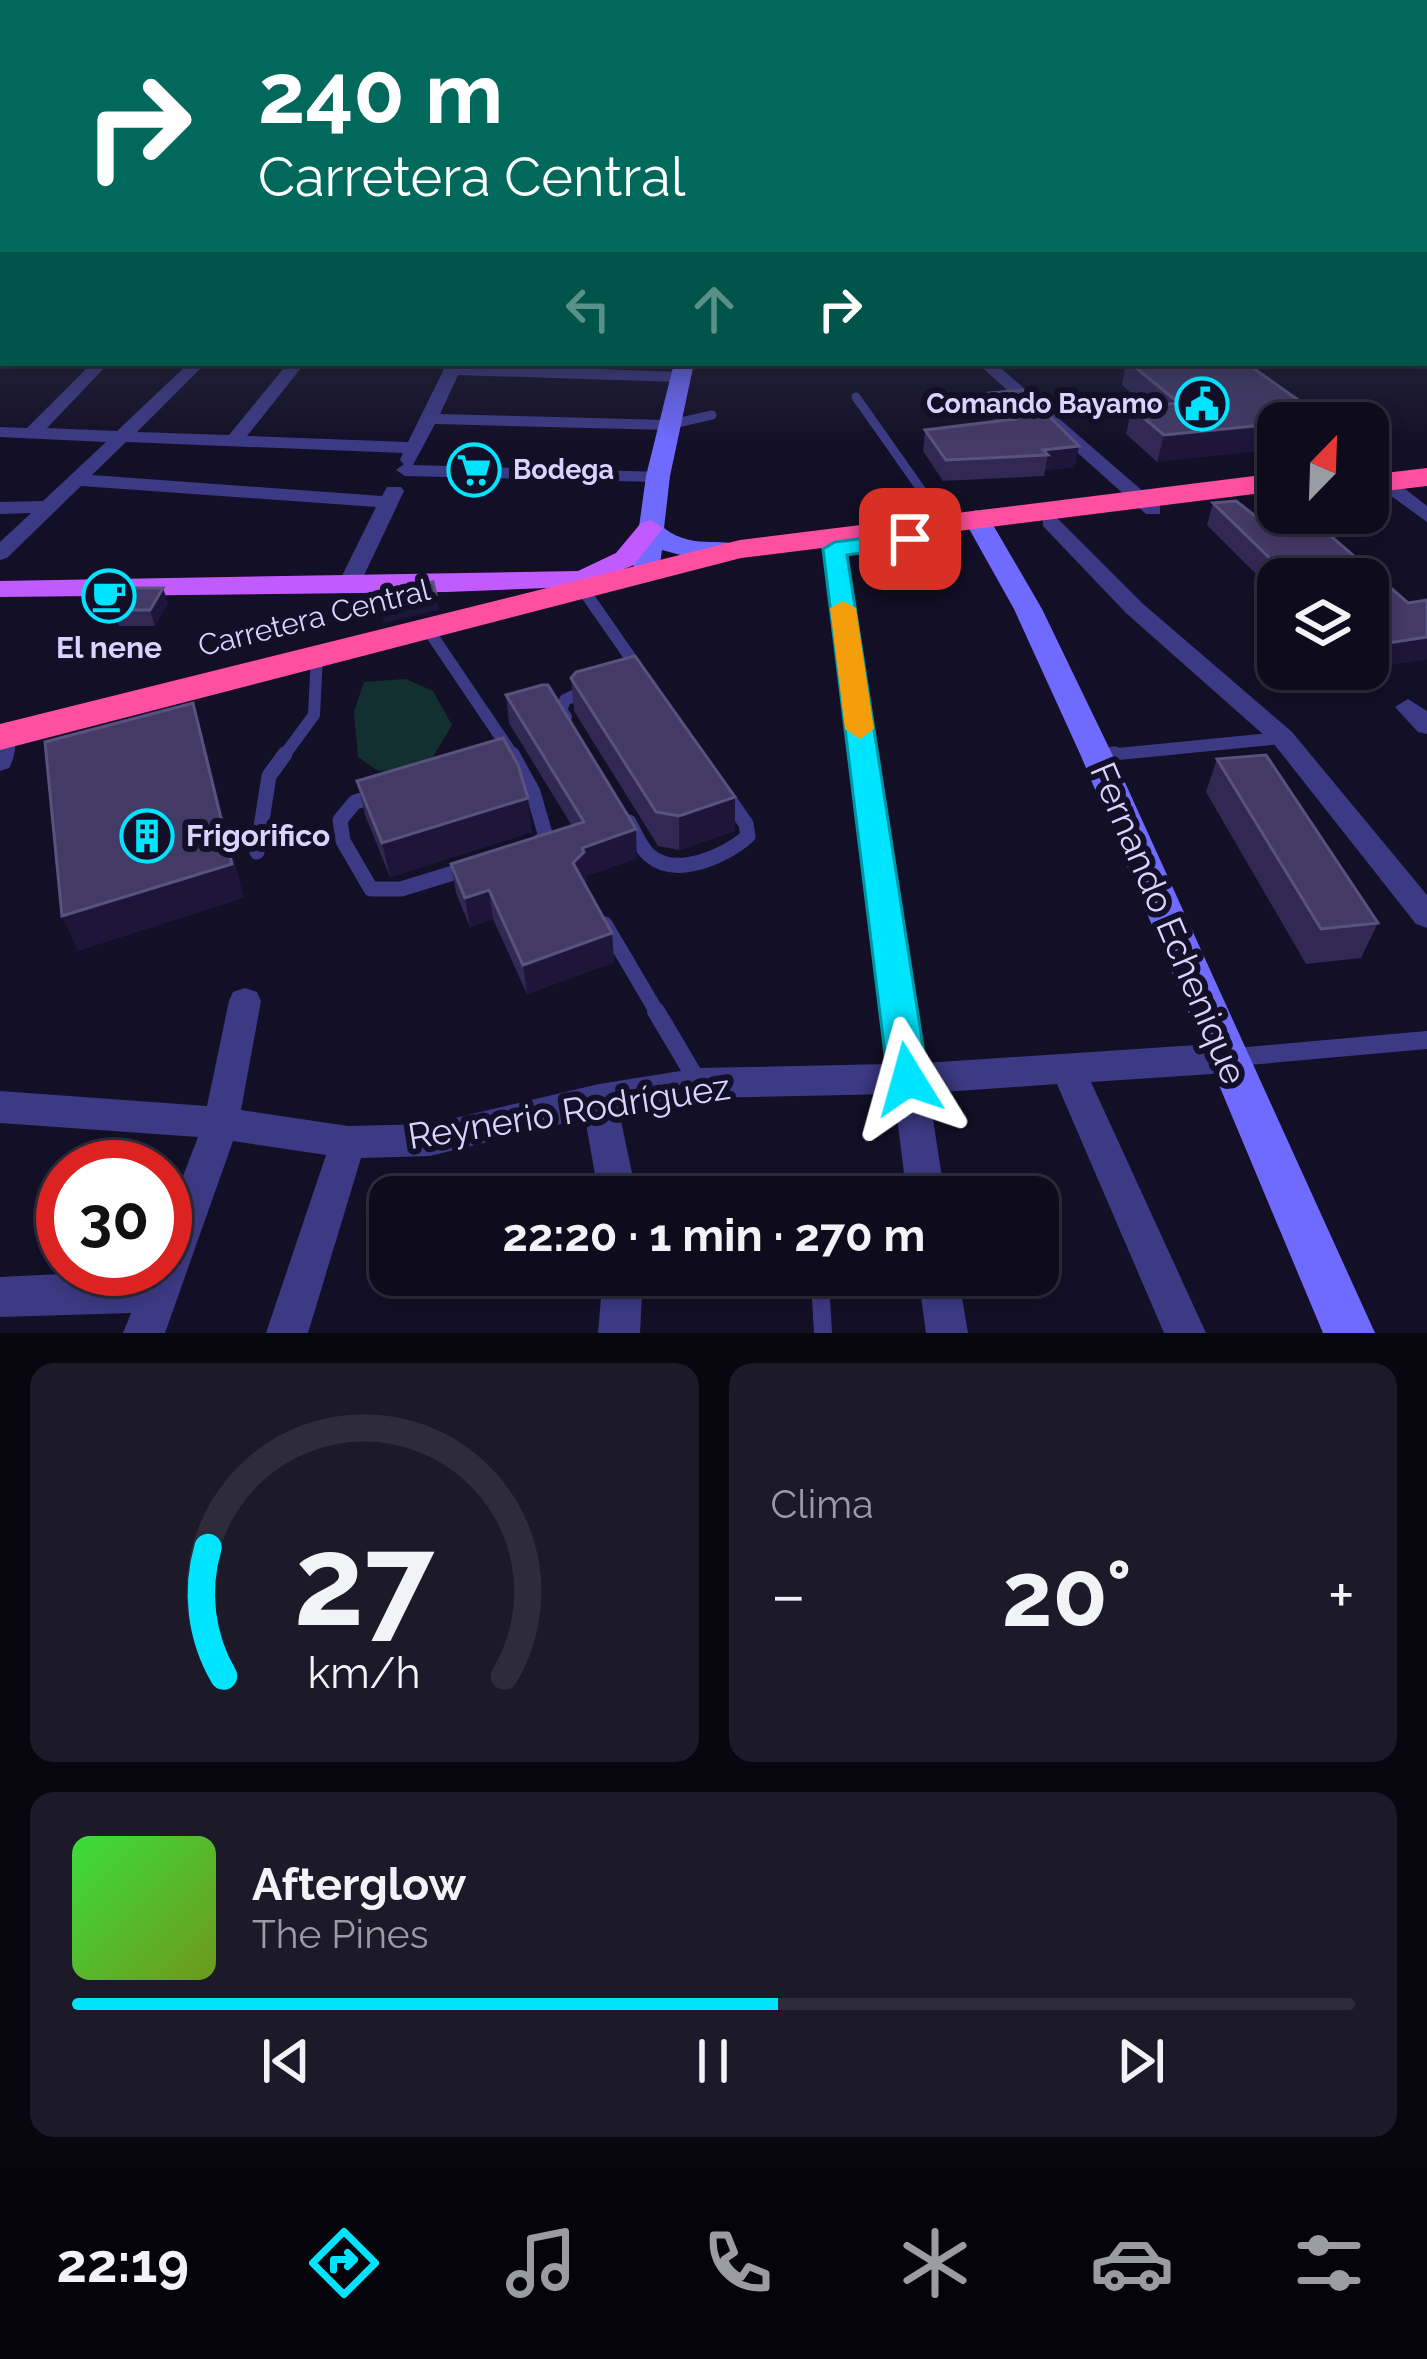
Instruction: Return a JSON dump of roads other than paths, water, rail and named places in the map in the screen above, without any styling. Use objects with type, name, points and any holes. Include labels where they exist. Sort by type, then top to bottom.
[{"type":"highway","points":[[1389,473],[1427,464]]},
{"type":"highway","points":[[1389,477],[1427,477]]},
{"type":"highway","name":"Carretera Central","points":[[968,524],[1051,522],[1257,486]]},
{"type":"highway","name":"Carretera Central","points":[[1,745],[426,627],[531,592],[968,524],[1257,496]]},
{"type":"highway","name":"Carretera Central","points":[[634,574],[740,549],[833,542]]},
{"type":"main road","points":[[0,590],[447,584],[531,592],[625,559],[650,528]]},
{"type":"street","points":[[32,433],[98,366]]},
{"type":"street","points":[[0,554],[196,366]]},
{"type":"street","points":[[233,442],[295,366]]},
{"type":"street","points":[[989,366],[1147,504]]},
{"type":"street","points":[[349,586],[454,367],[683,370],[650,528],[634,574]]},
{"type":"street","points":[[428,418],[668,425]]},
{"type":"street","points":[[0,432],[415,448]]},
{"type":"street","points":[[405,470],[658,476]]},
{"type":"street","points":[[76,480],[389,502]]},
{"type":"street","points":[[1389,489],[1427,516]]},
{"type":"street","points":[[0,508],[47,507]]},
{"type":"street","points":[[1051,522],[1134,608],[1283,738],[1427,916]]},
{"type":"street","name":"Fernando Echenique","points":[[968,524],[1028,609],[1348,1333]]},
{"type":"street","points":[[650,528],[662,541],[683,550],[740,549]]},
{"type":"street","points":[[833,542],[923,1176]]},
{"type":"street","points":[[1427,704],[1408,706],[1427,726]]},
{"type":"street","points":[[192,1206],[221,1123],[245,1001]]},
{"type":"street","name":"Reynerio Rodríguez","points":[[0,1107],[221,1123],[348,1142],[430,1140],[598,1099],[699,1083],[908,1079],[1227,1058]]},
{"type":"street","points":[[1069,1070],[1185,1333]]},
{"type":"street","points":[[598,1099],[614,1176]]},
{"type":"street","points":[[286,1333],[348,1142]]},
{"type":"street","points":[[0,1297],[36,1296]]},
{"type":"street","points":[[144,1333],[160,1296]]},
{"type":"street","points":[[619,1333],[622,1296]]},
{"type":"street","points":[[941,1296],[946,1333]]},
{"type":"lane","points":[[856,397],[968,524]]},
{"type":"lane","points":[[668,425],[712,415]]},
{"type":"lane","points":[[531,592],[643,676],[620,682]]},
{"type":"lane","points":[[426,627],[511,754],[547,825],[546,837],[529,850]]},
{"type":"lane","points":[[257,852],[269,776],[314,715],[317,655]]},
{"type":"lane","points":[[571,725],[561,710],[565,700],[597,687]]},
{"type":"lane","points":[[1097,757],[1283,738]]},
{"type":"lane","points":[[489,761],[511,754]]},
{"type":"lane","points":[[616,800],[650,856],[670,865],[737,849],[748,836],[746,824],[721,787]]},
{"type":"lane","points":[[400,788],[356,802],[340,820],[343,841],[371,889],[401,890],[486,863]]},
{"type":"lane","points":[[599,912],[699,1083]]},
{"type":"lane","name":"Reynerio Rodríguez","points":[[1227,1058],[1427,1040]]},
{"type":"lane","points":[[820,1298],[823,1333]]},
{"type":"place","name":"Comando Bayamo","points":[[1202,404]]},
{"type":"place","name":"Bodega","points":[[474,470]]},
{"type":"place","name":"El nene","points":[[109,596]]},
{"type":"place","name":"Frigorifico","points":[[147,836]]}]
